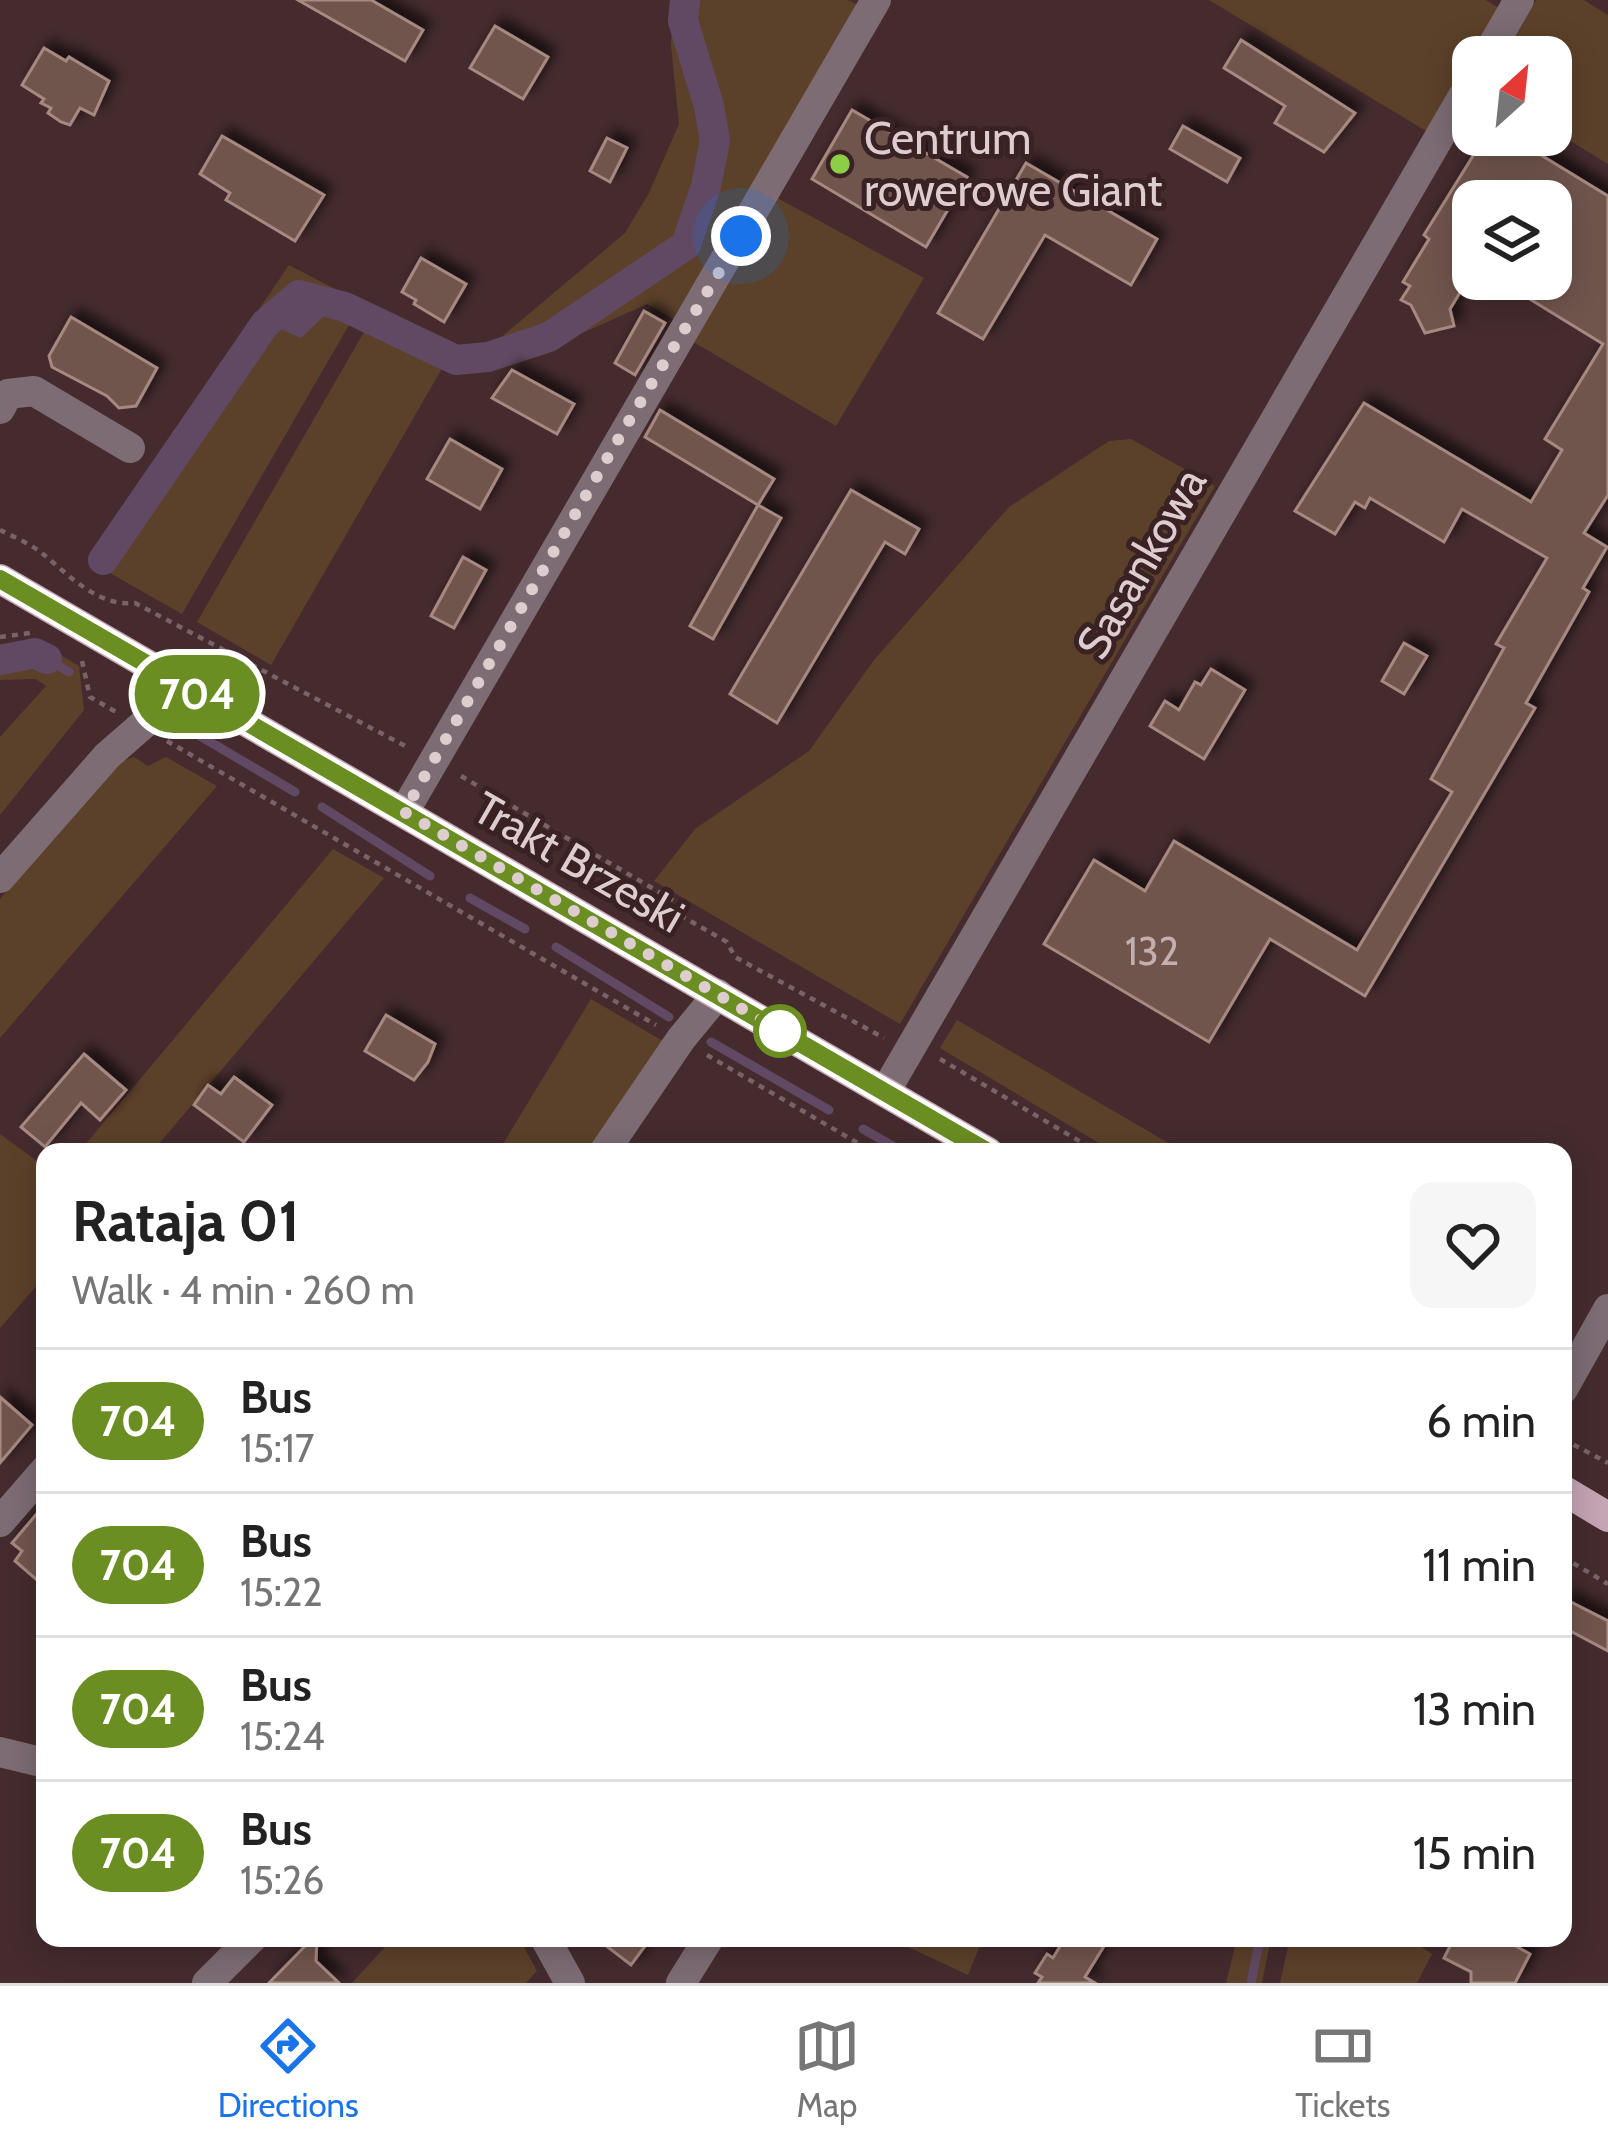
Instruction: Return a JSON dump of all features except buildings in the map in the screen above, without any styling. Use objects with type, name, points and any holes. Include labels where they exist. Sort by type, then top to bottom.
[{"type":"main road","name":"Trakt Brzeski","points":[[0,579],[973,1143]]},
{"type":"main road","points":[[1572,1495],[1608,1517]]},
{"type":"street","points":[[404,812],[876,0]]},
{"type":"street","points":[[1498,36],[1519,0]]},
{"type":"street","name":"Sasankowa","points":[[885,1092],[1452,115]]},
{"type":"street","points":[[0,409],[8,394],[34,391],[130,448]]},
{"type":"street","points":[[0,878],[107,756],[185,688]]},
{"type":"street","points":[[610,1143],[718,994]]},
{"type":"street","points":[[1572,1373],[1608,1309]]},
{"type":"street","points":[[0,1522],[36,1480]]},
{"type":"street","points":[[0,1752],[36,1760]]},
{"type":"street","points":[[207,1983],[242,1947]]},
{"type":"street","points":[[550,1947],[570,1983]]},
{"type":"street","points":[[681,1983],[703,1947]]},
{"type":"path","points":[[0,530],[116,605],[135,603],[434,760],[676,902],[678,914],[727,942],[735,957],[896,1045],[932,1054],[1083,1143]]},
{"type":"path","points":[[0,638],[33,633]]},
{"type":"path","points":[[66,652],[83,662],[90,697],[858,1143]]},
{"type":"path","points":[[1572,1444],[1608,1463]]},
{"type":"path","points":[[1572,1562],[1608,1584]]},
{"type":"shaded area","points":[[673,0],[848,0],[858,5],[677,321],[647,304],[558,344],[457,371],[444,365],[271,665],[197,622],[368,325],[353,318],[182,614],[89,561],[289,265],[454,351],[486,350],[625,233],[649,193],[679,124],[671,45]]},
{"type":"shaded area","points":[[1209,0],[1486,0],[1499,8],[1482,36],[1452,36],[1452,87],[1426,131]]},
{"type":"shaded area","points":[[1536,0],[1584,0],[1608,15],[1608,164],[1572,142],[1572,36],[1515,36]]},
{"type":"shaded area","points":[[772,195],[924,278],[836,426],[690,340]]},
{"type":"shaded area","points":[[276,296],[313,297],[326,314],[301,338],[265,322]]},
{"type":"shaded area","points":[[1131,439],[1215,486],[900,1024],[654,881],[695,829],[809,751],[874,660],[1009,507],[1109,441]]},
{"type":"shaded area","points":[[33,639],[79,666],[84,710],[0,815],[0,737],[46,686],[36,679],[0,680],[0,644]]},
{"type":"shaded area","points":[[134,757],[148,766],[166,757],[217,786],[0,1038],[0,899],[122,761]]},
{"type":"shaded area","points":[[333,849],[384,878],[160,1143],[87,1143]]},
{"type":"shaded area","points":[[591,999],[668,1044],[599,1143],[503,1143]]},
{"type":"shaded area","points":[[957,1020],[1169,1143],[1099,1143],[940,1048]]},
{"type":"shaded area","points":[[0,1134],[36,1160],[36,1286],[0,1328]]},
{"type":"shaded area","points":[[385,1947],[524,1947],[537,1971],[526,1983],[352,1983]]},
{"type":"shaded area","points":[[908,1947],[979,1947],[968,1975]]},
{"type":"shaded area","points":[[1235,1947],[1269,1947],[1262,1983],[1226,1983]]},
{"type":"shaded area","points":[[1288,1947],[1422,1947],[1432,1954],[1417,1983],[1280,1983]]},
{"type":"waterway","points":[[103,560],[265,324],[299,295],[345,307],[456,360],[488,357],[549,337],[686,245],[715,141],[683,21],[685,0]]},
{"type":"waterway","points":[[0,660],[35,653],[47,659]]},
{"type":"waterway","points":[[47,659],[69,672]]},
{"type":"waterway","points":[[183,726],[295,792]]},
{"type":"waterway","points":[[322,807],[430,876]]},
{"type":"waterway","points":[[470,898],[525,929]]},
{"type":"waterway","points":[[556,947],[669,1017]]},
{"type":"waterway","points":[[711,1042],[829,1110]]},
{"type":"waterway","points":[[863,1129],[887,1143]]},
{"type":"waterway","points":[[1251,1983],[1258,1947]]},
{"type":"bus line","name":"704","points":[[0,579],[973,1143]]},
{"type":"place","name":"Centrum rowerowe Giant","points":[[840,164]]},
{"type":"route","points":[[741,236],[404,812],[789,1036],[780,1031]]}]
